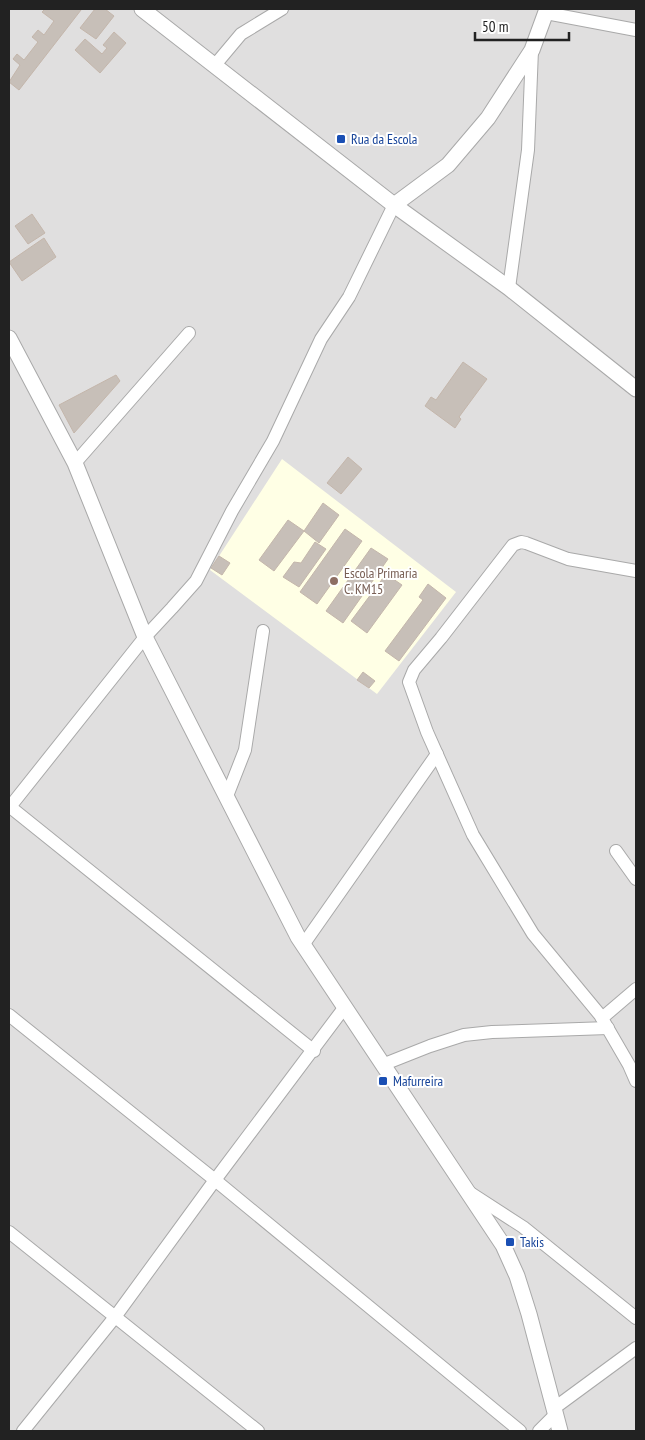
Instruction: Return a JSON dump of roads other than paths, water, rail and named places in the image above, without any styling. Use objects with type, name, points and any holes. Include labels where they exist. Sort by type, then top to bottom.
[{"type":"street","points":[[142,9],[394,205],[509,288],[636,389]]},
{"type":"street","points":[[214,65],[241,34],[282,9]]},
{"type":"street","points":[[314,1051],[9,807],[145,637],[196,581],[232,511],[273,441],[321,340],[348,298],[394,205],[448,165],[488,118],[532,50],[546,11],[636,30]]},
{"type":"street","points":[[509,288],[528,150],[532,50]]},
{"type":"street","points":[[75,463],[189,333]]},
{"type":"street","points":[[9,338],[75,463],[145,637],[303,945],[503,1245],[517,1276],[529,1314],[560,1431]]},
{"type":"street","points":[[636,571],[568,559],[526,543],[520,542],[513,545],[414,670],[409,682],[437,754],[473,835],[533,934],[605,1023],[636,1081]]},
{"type":"street","points":[[227,796],[245,750],[263,631]]},
{"type":"street","points":[[303,945],[437,754]]},
{"type":"street","points":[[616,851],[636,879]]},
{"type":"street","points":[[382,1065],[464,1035],[605,1023],[636,989]]},
{"type":"street","points":[[23,1431],[115,1317],[215,1180],[314,1051],[344,1008]]},
{"type":"street","points":[[9,1015],[215,1180],[520,1431]]},
{"type":"street","points":[[467,1191],[523,1227],[636,1318]]},
{"type":"street","points":[[9,1232],[258,1431]]},
{"type":"street","points":[[539,1431],[554,1412],[636,1348]]},
{"type":"place","name":"Rua da Escola","points":[[341,139]]},
{"type":"place","name":"Escola Primaria C. KM15","points":[[334,581]]},
{"type":"place","name":"Mafurreira","points":[[383,1081]]},
{"type":"place","name":"Takis","points":[[510,1242]]}]
